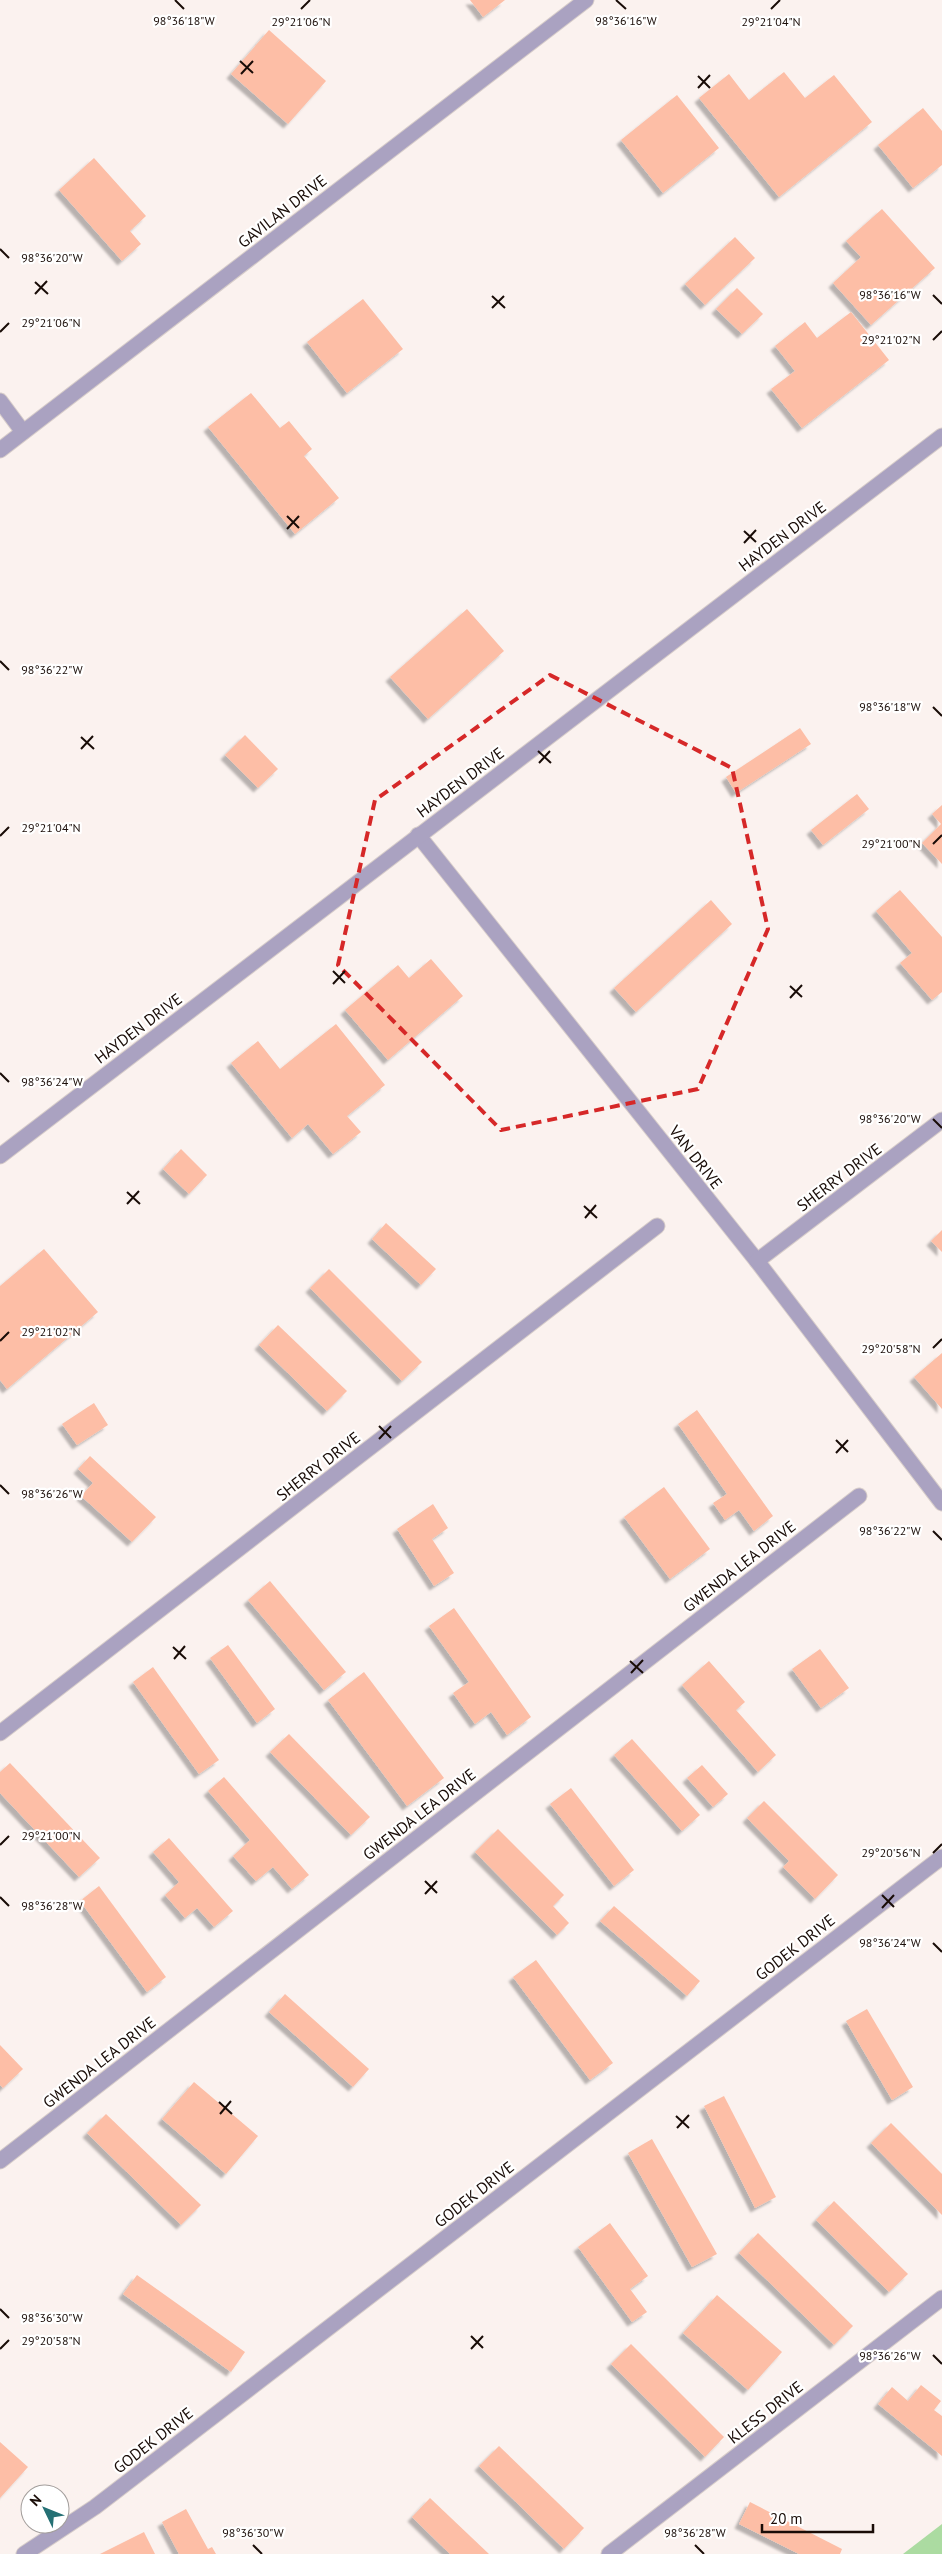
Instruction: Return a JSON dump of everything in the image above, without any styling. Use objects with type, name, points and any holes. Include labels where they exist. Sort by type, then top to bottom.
[{"type":"street","name":"GAVILAN DRIVE","points":[[0,450],[586,0]]},
{"type":"street","points":[[0,401],[23,432]]},
{"type":"street","name":"HAYDEN DRIVE","points":[[0,1156],[942,436]]},
{"type":"street","name":"VAN DRIVE","points":[[418,836],[757,1262],[942,1503]]},
{"type":"street","name":"SHERRY DRIVE","points":[[757,1262],[942,1120]]},
{"type":"street","name":"SHERRY DRIVE","points":[[0,1734],[657,1226]]},
{"type":"street","name":"GWENDA LEA DRIVE","points":[[0,2161],[859,1496]]},
{"type":"street","name":"GODEK DRIVE","points":[[24,2554],[95,2507],[942,1857]]},
{"type":"street","name":"KLESS DRIVE","points":[[609,2554],[942,2298]]},
{"type":"highlighted area","points":[[550,675],[732,768],[768,929],[698,1089],[501,1130],[338,965],[375,800]]},
{"type":"green space","points":[[942,2524],[942,2554],[903,2554]]},
{"type":"building","points":[[470,0],[505,0],[483,17]]},
{"type":"building","points":[[269,30],[326,81],[288,124],[231,74]]},
{"type":"building","points":[[784,72],[805,98],[834,75],[872,122],[779,197],[699,98],[729,74],[749,100]]},
{"type":"building","points":[[677,95],[719,148],[663,193],[621,140]]},
{"type":"building","points":[[923,108],[942,131],[942,165],[913,188],[878,145]]},
{"type":"building","points":[[94,158],[146,216],[130,231],[141,244],[122,261],[59,190]]},
{"type":"building","points":[[882,209],[935,268],[871,325],[833,283],[861,257],[846,241]]},
{"type":"building","points":[[735,237],[755,258],[705,305],[685,284]]},
{"type":"building","points":[[737,288],[763,314],[742,334],[716,309]]},
{"type":"building","points":[[363,299],[403,349],[347,393],[307,342]]},
{"type":"building","points":[[851,312],[889,360],[802,428],[771,389],[795,371],[775,346],[805,322],[817,338]]},
{"type":"building","points":[[251,393],[280,428],[289,421],[312,449],[304,456],[339,498],[295,534],[208,427]]},
{"type":"building","points":[[467,609],[504,651],[428,719],[390,677]]},
{"type":"building","points":[[800,728],[811,744],[736,793],[726,777]]},
{"type":"building","points":[[245,735],[278,769],[258,788],[225,755]]},
{"type":"building","points":[[857,794],[869,809],[823,845],[811,830]]},
{"type":"building","points":[[942,805],[942,864],[922,843],[941,824],[932,814]]},
{"type":"building","points":[[900,890],[942,937],[942,992],[932,1000],[900,963],[912,953],[876,911]]},
{"type":"building","points":[[711,900],[732,924],[636,1012],[614,988]]},
{"type":"building","points":[[431,959],[463,996],[388,1060],[345,1010],[398,965],[409,978]]},
{"type":"building","points":[[336,1024],[385,1085],[347,1116],[361,1132],[333,1154],[308,1124],[292,1138],[231,1063],[258,1041],[280,1069]]},
{"type":"building","points":[[181,1149],[207,1175],[189,1194],[163,1169]]},
{"type":"building","points":[[386,1223],[436,1269],[421,1285],[372,1239]]},
{"type":"building","points":[[942,1230],[942,1252],[931,1241]]},
{"type":"building","points":[[44,1249],[98,1312],[7,1389],[0,1380],[0,1286]]},
{"type":"building","points":[[329,1269],[422,1362],[402,1381],[310,1288]]},
{"type":"building","points":[[278,1325],[347,1391],[327,1411],[259,1345]]},
{"type":"building","points":[[942,1353],[942,1409],[914,1377]]},
{"type":"building","points":[[94,1403],[108,1425],[77,1445],[62,1424]]},
{"type":"building","points":[[697,1410],[773,1516],[754,1531],[739,1510],[725,1520],[713,1503],[727,1494],[678,1424]]},
{"type":"building","points":[[90,1456],[156,1517],[132,1542],[81,1496],[93,1483],[78,1469]]},
{"type":"building","points":[[664,1487],[710,1549],[670,1579],[624,1517]]},
{"type":"building","points":[[433,1504],[448,1528],[432,1539],[454,1573],[434,1586],[397,1529]]},
{"type":"building","points":[[270,1581],[346,1672],[324,1690],[248,1600]]},
{"type":"building","points":[[454,1608],[531,1717],[507,1735],[491,1712],[475,1724],[453,1693],[469,1682],[429,1626]]},
{"type":"building","points":[[228,1645],[275,1709],[257,1723],[210,1658]]},
{"type":"building","points":[[820,1649],[849,1688],[821,1708],[792,1669]]},
{"type":"building","points":[[709,1661],[745,1702],[736,1710],[776,1755],[758,1772],[682,1685]]},
{"type":"building","points":[[153,1667],[219,1760],[199,1774],[133,1682]]},
{"type":"building","points":[[364,1672],[444,1778],[407,1806],[328,1700]]},
{"type":"building","points":[[289,1734],[370,1817],[351,1835],[270,1752]]},
{"type":"building","points":[[632,1739],[700,1815],[682,1831],[614,1755]]},
{"type":"building","points":[[10,1763],[100,1858],[79,1877],[0,1793],[0,1772]]},
{"type":"building","points":[[702,1765],[728,1794],[713,1807],[687,1778]]},
{"type":"building","points":[[224,1777],[309,1875],[292,1889],[273,1867],[256,1881],[233,1856],[250,1840],[208,1791]]},
{"type":"building","points":[[571,1788],[634,1870],[614,1886],[550,1804]]},
{"type":"building","points":[[764,1801],[838,1875],[815,1899],[783,1867],[789,1861],[747,1818]]},
{"type":"building","points":[[498,1829],[564,1895],[553,1906],[569,1923],[557,1935],[475,1852]]},
{"type":"building","points":[[169,1838],[233,1911],[214,1927],[197,1908],[185,1918],[165,1895],[179,1882],[153,1852]]},
{"type":"building","points":[[99,1886],[166,1977],[147,1992],[80,1901]]},
{"type":"building","points":[[614,1906],[700,1981],[687,1996],[600,1921]]},
{"type":"building","points":[[536,1960],[613,2063],[590,2080],[513,1977]]},
{"type":"building","points":[[285,1994],[369,2069],[353,2087],[269,2012]]},
{"type":"building","points":[[867,2009],[913,2087],[892,2100],[846,2021]]},
{"type":"building","points":[[0,2045],[23,2069],[3,2088],[0,2085]]},
{"type":"building","points":[[194,2082],[258,2136],[226,2174],[162,2119]]},
{"type":"building","points":[[724,2096],[776,2197],[755,2208],[704,2106]]},
{"type":"building","points":[[106,2114],[201,2205],[181,2225],[87,2133]]},
{"type":"building","points":[[891,2123],[942,2174],[942,2215],[871,2143]]},
{"type":"building","points":[[652,2139],[717,2254],[692,2267],[628,2153]]},
{"type":"building","points":[[834,2201],[908,2274],[889,2292],[816,2220]]},
{"type":"building","points":[[610,2223],[648,2276],[630,2289],[647,2312],[632,2322],[578,2247]]},
{"type":"building","points":[[758,2233],[853,2326],[834,2345],[739,2253]]},
{"type":"building","points":[[137,2275],[245,2352],[231,2372],[123,2294]]},
{"type":"building","points":[[717,2295],[782,2352],[748,2390],[683,2333]]},
{"type":"building","points":[[631,2344],[724,2437],[705,2457],[611,2364]]},
{"type":"building","points":[[921,2385],[941,2401],[934,2410],[942,2416],[942,2456],[878,2404],[892,2387],[908,2401]]},
{"type":"building","points":[[0,2442],[28,2467],[0,2498]]},
{"type":"building","points":[[499,2446],[584,2528],[564,2549],[479,2466]]},
{"type":"building","points":[[430,2498],[489,2554],[450,2554],[412,2517]]},
{"type":"building","points":[[750,2502],[842,2549],[840,2554],[799,2554],[739,2524]]},
{"type":"building","points":[[186,2509],[208,2549],[212,2547],[216,2554],[179,2554],[162,2522]]},
{"type":"building","points":[[144,2532],[155,2554],[100,2554]]}]
